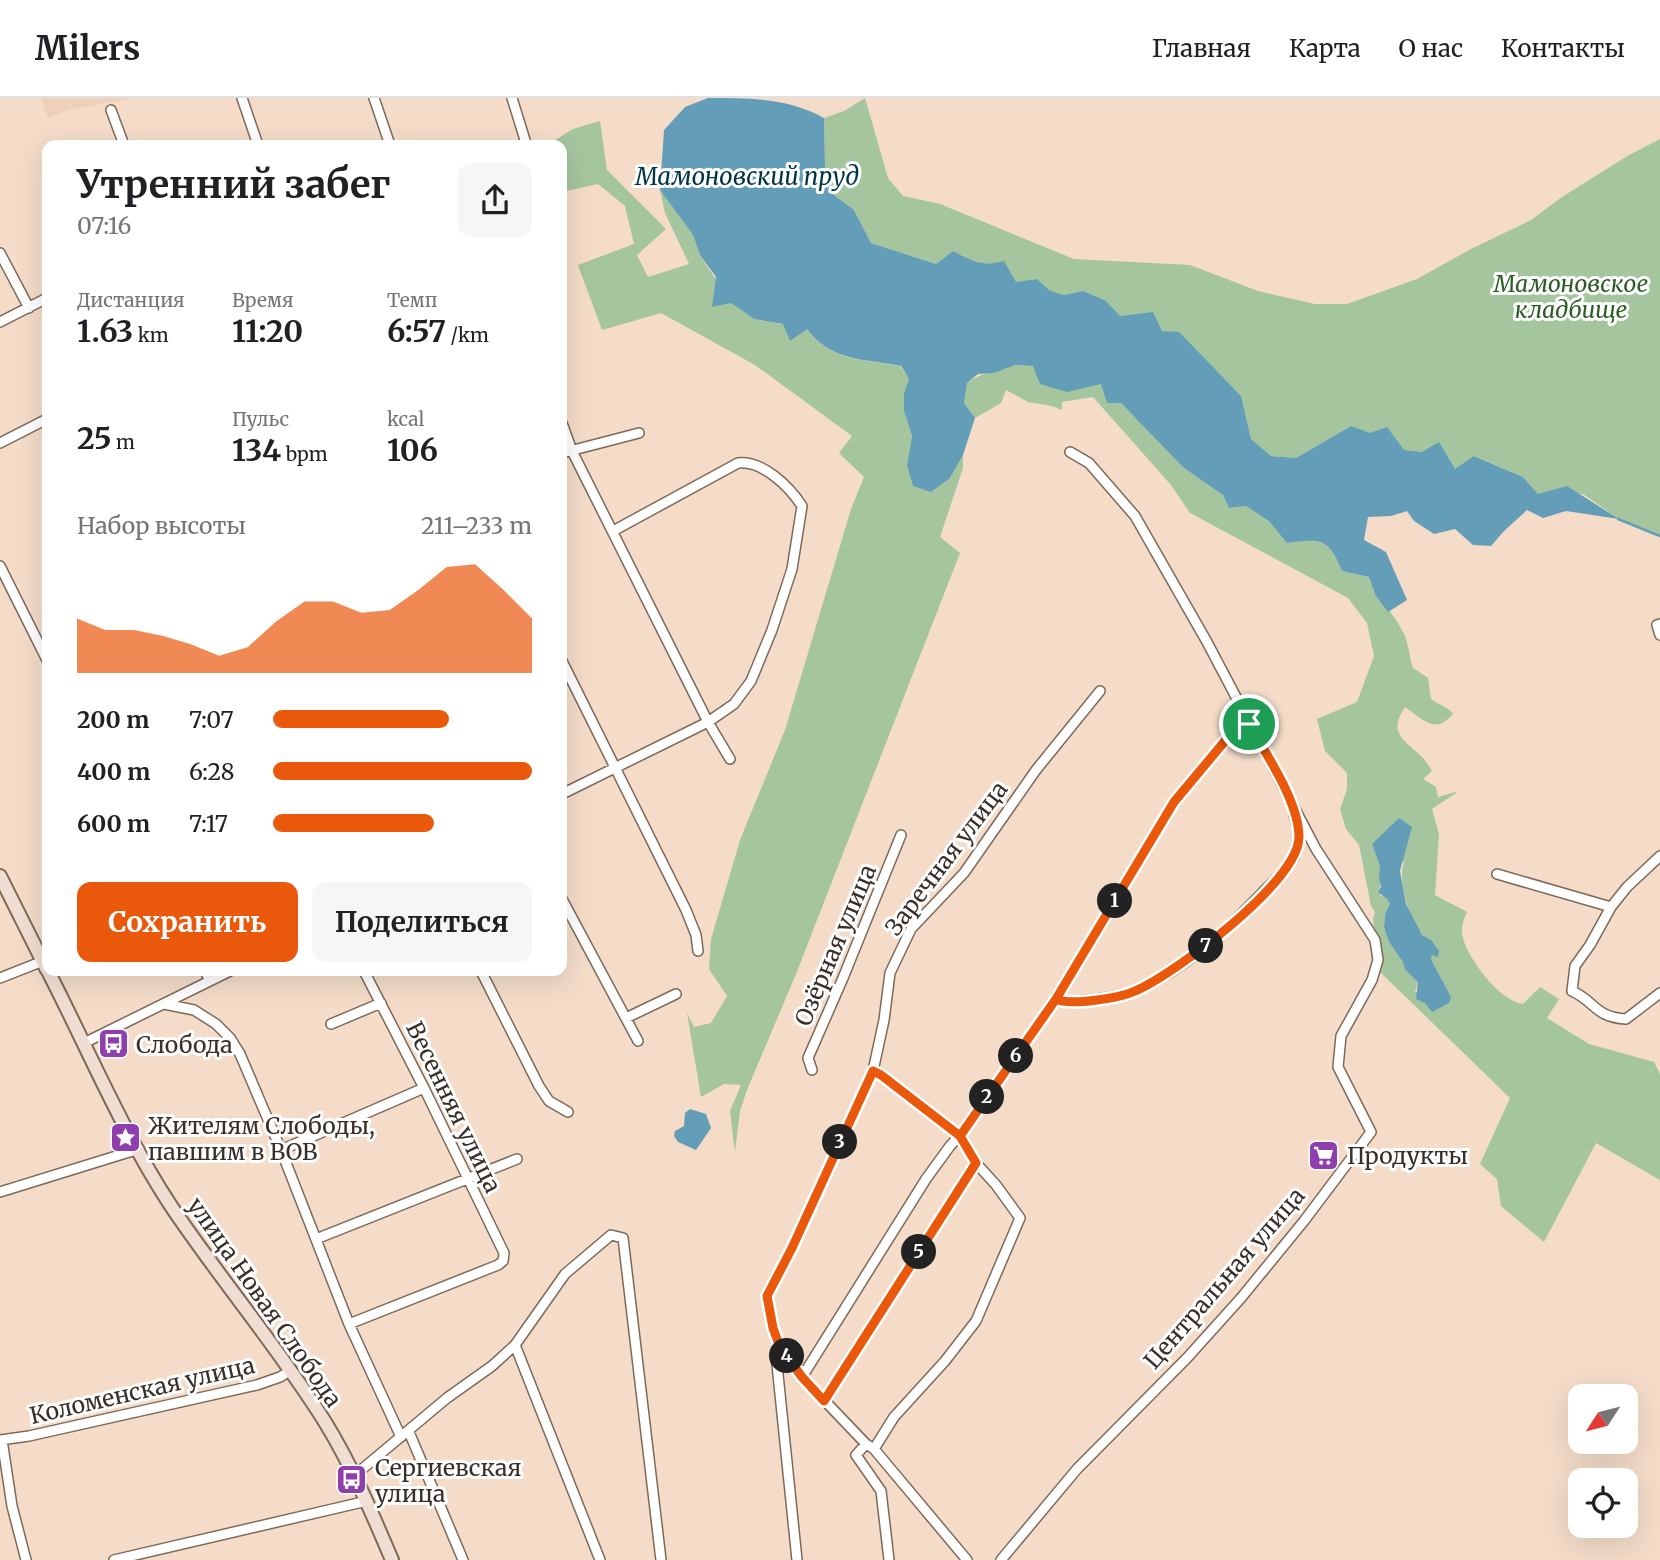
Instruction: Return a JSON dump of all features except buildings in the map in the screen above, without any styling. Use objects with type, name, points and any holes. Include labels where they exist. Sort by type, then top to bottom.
[{"type":"street","points":[[242,98],[256,140]]},
{"type":"street","points":[[374,98],[388,140]]},
{"type":"street","points":[[512,98],[525,140]]},
{"type":"street","points":[[111,110],[122,140]]},
{"type":"street","points":[[0,253],[29,307]]},
{"type":"street","points":[[0,322],[42,300]]},
{"type":"street","points":[[0,443],[42,422]]},
{"type":"street","points":[[639,433],[567,452],[613,531],[708,722],[730,759]]},
{"type":"street","points":[[1056,999],[1063,1002],[1133,993],[1183,964],[1231,926],[1294,858],[1299,837],[1297,823],[1282,782],[1135,516],[1088,463],[1070,452]]},
{"type":"street","points":[[567,792],[708,722],[734,704],[751,681],[789,582],[802,506],[794,494],[758,465],[738,463],[613,531]]},
{"type":"street","points":[[0,566],[42,650]]},
{"type":"street","points":[[567,671],[686,910],[696,935],[698,951]]},
{"type":"street","name":"Заречная улица","points":[[967,1560],[870,1447],[802,1377],[780,1347],[767,1296],[792,1248],[873,1071],[891,974],[911,929],[964,873],[1036,770],[1100,691]]},
{"type":"street","points":[[802,1377],[926,1178],[960,1136],[1056,999],[1174,802],[1245,717]]},
{"type":"street","name":"Центральная улица","points":[[1001,1560],[1077,1469],[1187,1358],[1241,1298],[1304,1221],[1371,1132],[1338,1066],[1340,1036],[1372,979],[1378,960],[1375,940],[1316,849],[1282,782]]},
{"type":"street","name":"Озёрная улица","points":[[812,1070],[808,1058],[901,835]]},
{"type":"street","points":[[1660,856],[1627,887],[1611,907],[1575,966],[1572,991],[1583,996],[1600,1013],[1626,1019],[1660,993]]},
{"type":"street","points":[[1497,874],[1611,907]]},
{"type":"street","points":[[0,876],[42,959]]},
{"type":"street","points":[[567,908],[638,1041]]},
{"type":"street","points":[[0,978],[42,968]]},
{"type":"street","points":[[50,976],[84,1043],[220,976]]},
{"type":"street","points":[[207,976],[209,981]]},
{"type":"street","name":"Весенняя улица","points":[[349,1324],[498,1265],[503,1261],[504,1253],[367,976]]},
{"type":"street","points":[[484,976],[539,1086],[549,1101],[568,1112]]},
{"type":"street","points":[[626,1018],[676,994]]},
{"type":"street","points":[[331,1024],[381,1003]]},
{"type":"street","points":[[164,1004],[194,1010],[216,1024],[230,1038],[240,1054],[349,1324],[405,1434],[463,1560]]},
{"type":"street","name":"улица Новая Слобода","points":[[84,1043],[170,1204],[291,1370],[355,1475]]},
{"type":"street","points":[[873,1071],[960,1136],[976,1163],[1020,1218],[976,1321],[870,1447],[856,1455],[881,1491],[889,1560]]},
{"type":"street","points":[[281,1150],[424,1088]]},
{"type":"street","points":[[0,1192],[139,1149]]},
{"type":"street","points":[[316,1238],[517,1159]]},
{"type":"street","points":[[824,1401],[976,1163]]},
{"type":"street","points":[[392,1560],[355,1475],[515,1345],[565,1273],[611,1235],[623,1238],[661,1560]]},
{"type":"street","points":[[515,1345],[600,1560]]},
{"type":"street","points":[[776,1355],[797,1560]]},
{"type":"street","name":"Коломенская улица","points":[[1,1440],[257,1385],[291,1370]]},
{"type":"street","points":[[1,1440],[12,1506],[26,1560]]},
{"type":"street","points":[[114,1560],[367,1501]]},
{"type":"shaded area","points":[[41,98],[134,98],[69,110],[48,118]]},
{"type":"green space","name":"Мамоновское кладбище","points":[[865,98],[888,178],[903,196],[940,204],[1074,259],[1190,265],[1258,291],[1315,304],[1347,304],[1417,279],[1531,220],[1562,197],[1660,139],[1660,536],[1619,519],[1583,494],[1538,494],[1523,477],[1475,456],[1455,470],[1422,452],[1403,450],[1351,426],[1296,458],[1271,456],[1251,439],[1241,396],[1199,354],[1162,331],[1153,313],[1120,316],[1106,302],[1085,291],[1063,295],[1049,290],[1037,279],[1016,283],[1004,262],[978,262],[953,251],[936,264],[871,243],[854,210],[830,192],[825,166],[824,118],[844,111]]},
{"type":"green space","points":[[600,121],[607,170],[666,229],[637,255],[648,277],[689,264],[665,213],[660,190],[693,235],[700,255],[731,303],[754,319],[807,329],[825,347],[836,353],[900,366],[909,379],[904,393],[904,411],[912,436],[907,465],[950,478],[963,455],[963,468],[940,537],[960,553],[796,974],[747,1090],[740,1111],[735,1152],[730,1111],[741,1085],[724,1084],[701,1097],[687,1013],[694,1027],[711,1023],[727,996],[709,969],[711,939],[740,840],[785,730],[851,509],[864,477],[839,453],[852,436],[755,365],[661,313],[602,330],[578,265],[634,244],[625,206],[598,184],[567,191],[567,140],[555,140],[573,129]]},
{"type":"green space","points":[[1015,365],[1033,366],[1101,384],[1184,468],[1223,495],[1229,508],[1246,506],[1269,520],[1287,543],[1322,543],[1332,552],[1342,571],[1369,577],[1404,635],[1413,668],[1428,678],[1431,699],[1453,714],[1441,724],[1435,724],[1405,707],[1398,724],[1400,736],[1432,771],[1423,779],[1436,787],[1438,797],[1459,791],[1432,809],[1439,834],[1435,895],[1467,912],[1462,928],[1465,943],[1485,976],[1504,995],[1523,1004],[1540,987],[1559,999],[1547,1018],[1589,1044],[1654,1062],[1660,1074],[1660,1180],[1596,1143],[1544,1242],[1501,1206],[1497,1179],[1480,1164],[1510,1098],[1379,971],[1382,957],[1374,927],[1375,912],[1371,906],[1359,845],[1346,829],[1340,809],[1347,789],[1347,773],[1325,751],[1317,719],[1357,702],[1374,656],[1367,623],[1348,598],[1190,513],[1171,485],[1093,397],[1062,402],[1062,410],[1028,402],[1006,390],[1001,403],[975,418],[964,403],[967,383],[984,374]],"holes":[[[1388,832],[1404,863],[1403,889],[1409,910],[1421,934],[1431,940],[1431,959],[1451,997],[1415,992],[1418,982],[1405,970],[1403,962],[1389,942],[1384,926],[1385,914],[1390,904],[1380,895],[1380,867],[1372,844]]]},
{"type":"water","name":"Мамоновский пруд","points":[[708,98],[782,103],[824,118],[825,166],[830,192],[854,210],[871,243],[936,264],[953,251],[978,262],[1004,261],[1016,282],[1037,279],[1049,290],[1063,295],[1084,291],[1106,301],[1120,316],[1153,312],[1162,331],[1179,332],[1241,396],[1251,439],[1271,456],[1296,458],[1351,426],[1370,433],[1387,427],[1404,450],[1422,452],[1439,442],[1455,469],[1474,456],[1523,477],[1538,494],[1567,486],[1619,519],[1566,511],[1543,518],[1527,510],[1491,546],[1473,545],[1455,529],[1434,534],[1414,521],[1407,511],[1391,516],[1368,517],[1364,540],[1386,552],[1407,600],[1388,612],[1376,596],[1369,577],[1342,571],[1327,546],[1316,541],[1287,543],[1269,521],[1246,506],[1229,508],[1223,495],[1184,468],[1121,403],[1107,403],[1101,384],[1067,392],[1040,384],[1033,366],[1015,365],[994,373],[978,374],[967,383],[964,403],[975,418],[963,455],[950,478],[931,492],[913,486],[907,465],[912,436],[904,411],[904,393],[909,379],[901,366],[837,353],[816,339],[807,329],[790,341],[783,324],[754,319],[731,303],[712,307],[716,277],[700,255],[693,235],[660,190],[664,130],[685,107]]},
{"type":"water","points":[[1399,818],[1412,827],[1400,871],[1406,904],[1422,935],[1431,940],[1439,951],[1438,957],[1432,955],[1431,959],[1451,997],[1449,1003],[1432,1012],[1425,1003],[1416,999],[1418,982],[1405,970],[1403,962],[1389,942],[1384,927],[1385,914],[1390,904],[1378,892],[1381,887],[1380,867],[1372,844]]},
{"type":"water","points":[[690,1109],[706,1114],[711,1128],[696,1150],[678,1142],[674,1136],[675,1131],[684,1126],[685,1113]]},
{"type":"waterway","points":[[1618,519],[1660,536]]},
{"type":"place","name":"Слобода","points":[[113,1044]]},
{"type":"place","name":"Жителям Слободы, павшим в ВОВ","points":[[125,1138]]},
{"type":"place","name":"Продукты","points":[[1324,1155]]},
{"type":"place","name":"Сергиевская улица","points":[[352,1480]]},
{"type":"route","points":[[1249,724],[1245,717],[1174,802],[1056,999],[960,1136],[873,1071],[792,1248],[767,1296],[780,1347],[824,1401],[976,1163],[960,1136],[1008,1068],[1056,999],[1063,1002],[1133,993],[1165,975],[1231,926],[1294,858],[1299,837],[1293,811],[1282,782],[1249,724]]}]
